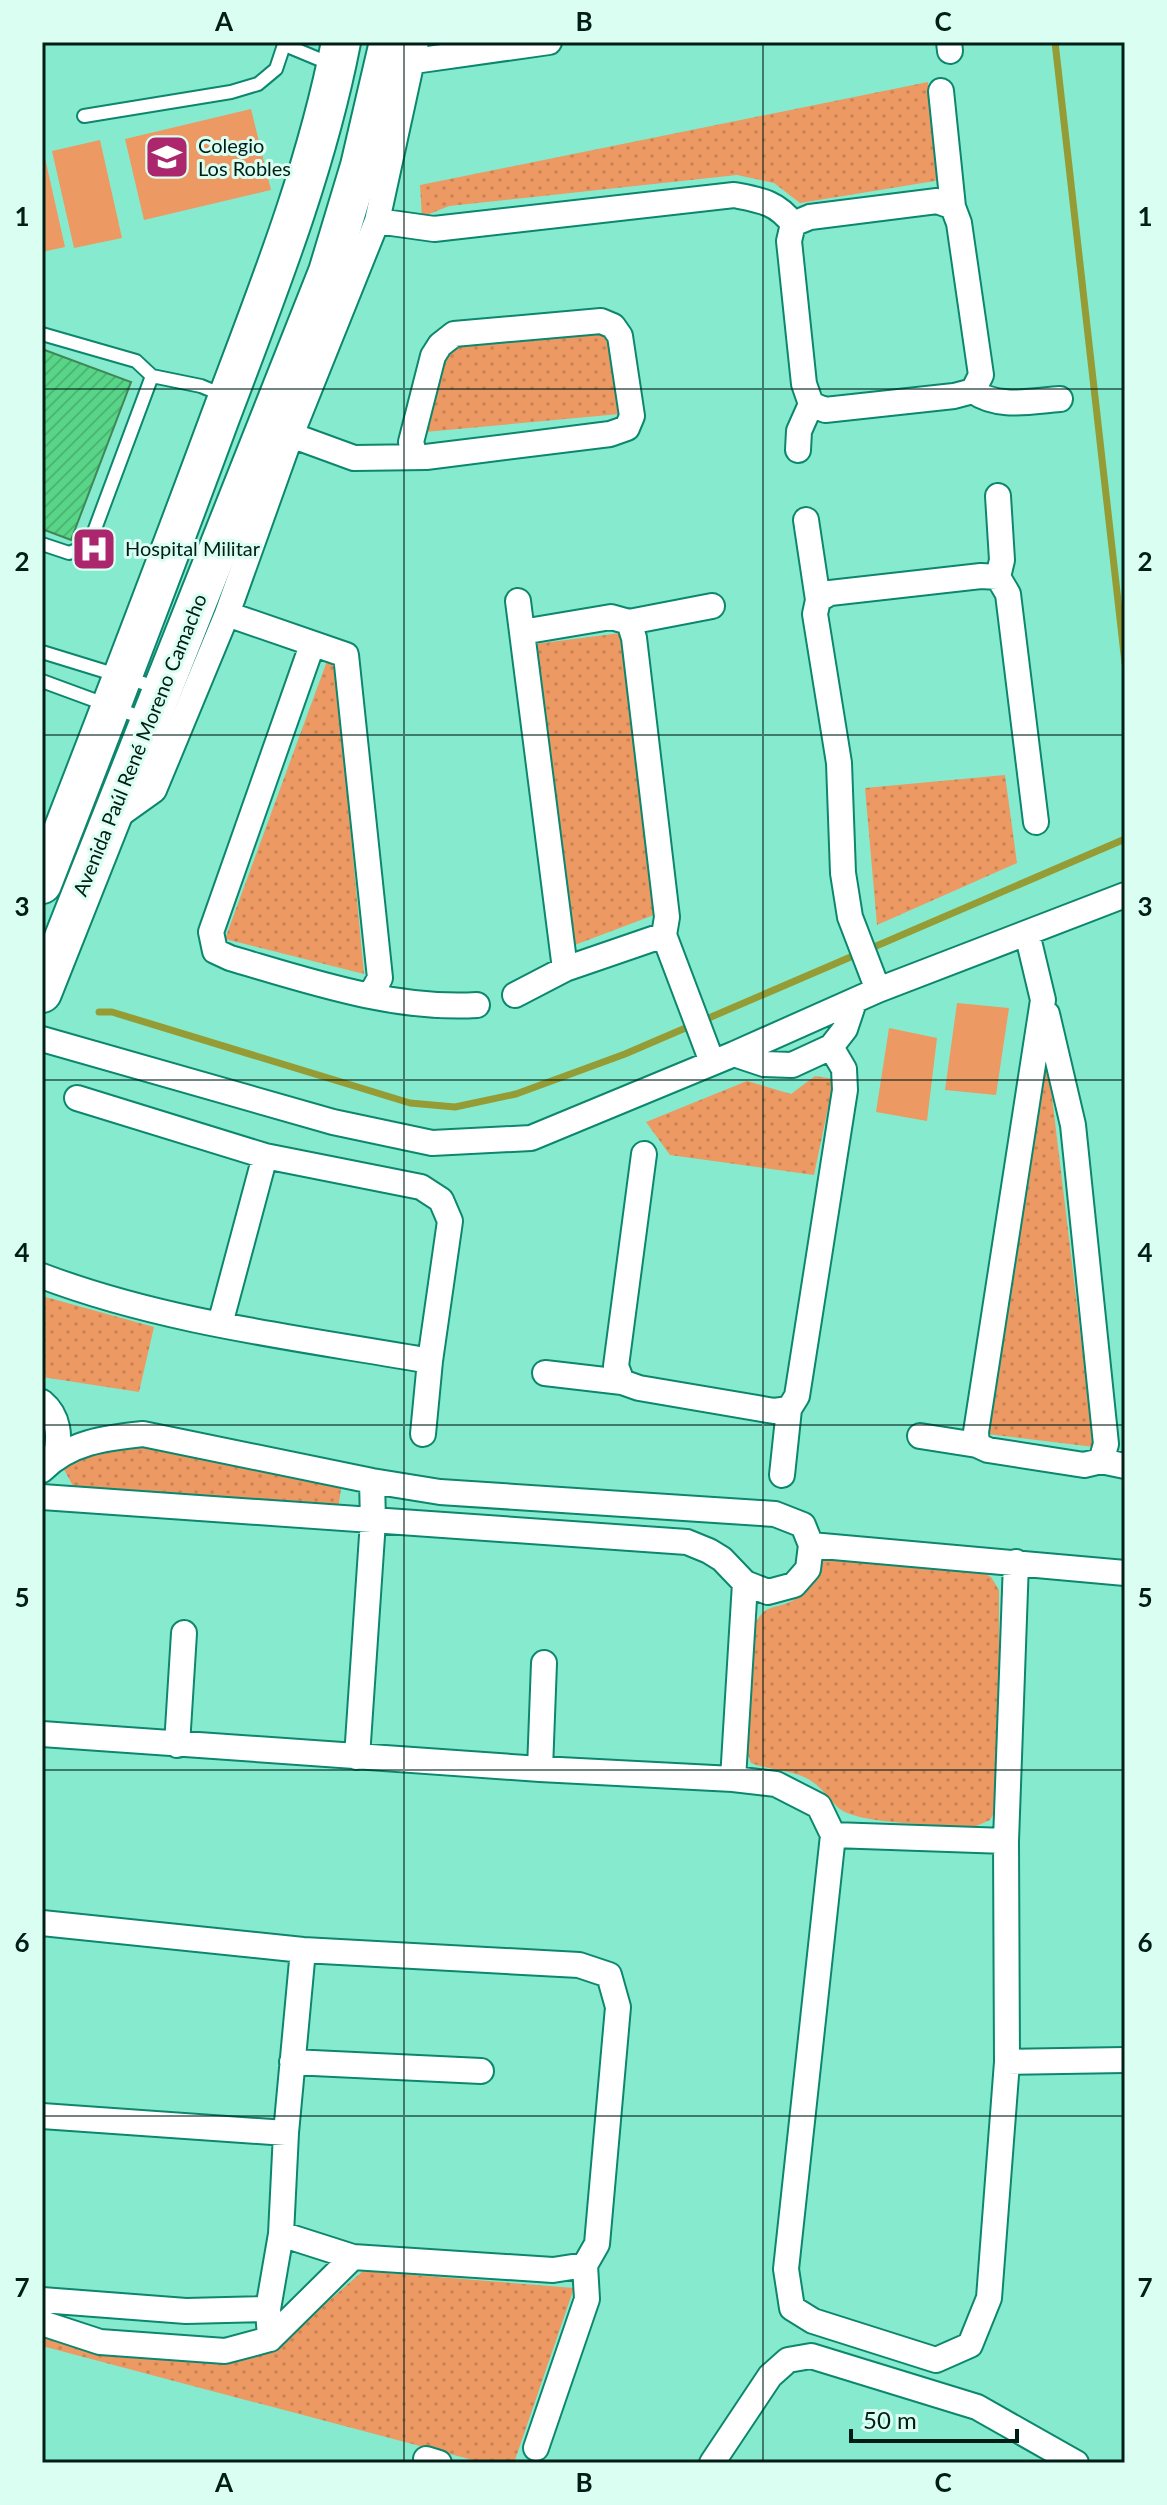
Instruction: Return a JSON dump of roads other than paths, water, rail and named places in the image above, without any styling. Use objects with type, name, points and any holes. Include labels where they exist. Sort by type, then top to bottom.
[{"type":"main road","name":"Avenida Paúl René Moreno Camacho","points":[[42,993],[328,272],[360,166],[407,48]]},
{"type":"main road","name":"Avenida Paúl René Moreno Camacho","points":[[42,884],[276,270],[327,112],[338,54]]},
{"type":"street","points":[[110,822],[154,790],[227,614],[291,435],[377,221],[407,48],[549,42]]},
{"type":"street","points":[[811,404],[825,410],[954,396],[973,391],[981,375],[959,223],[953,207],[941,91]]},
{"type":"street","points":[[377,221],[434,229],[734,195],[767,201],[783,211],[793,224]]},
{"type":"street","points":[[793,224],[810,217],[937,201],[953,207]]},
{"type":"street","points":[[793,224],[789,241],[792,273],[804,384],[811,404],[799,431],[798,450]]},
{"type":"street","points":[[291,435],[354,458],[426,457],[610,434],[627,428],[632,416],[620,336],[613,326],[601,321],[454,334],[440,345],[433,356],[411,442],[415,456]]},
{"type":"street","points":[[973,391],[986,400],[1015,403],[1060,399]]},
{"type":"street","points":[[998,496],[1002,560],[998,577],[1008,594],[1036,822]]},
{"type":"street","points":[[806,520],[818,600],[815,614],[839,763],[843,873],[850,917],[874,980]]},
{"type":"street","points":[[818,600],[830,593],[981,576],[998,577]]},
{"type":"street","points":[[518,601],[565,969]]},
{"type":"street","points":[[522,632],[611,617],[629,622],[712,606]]},
{"type":"street","points":[[227,614],[346,655],[380,978],[371,994]]},
{"type":"street","points":[[629,622],[634,638],[667,917],[664,935],[703,1034],[723,1058],[792,1065],[831,1047],[845,1029],[854,1002],[874,980],[1027,933],[1125,895]]},
{"type":"street","points":[[312,645],[211,932],[215,951],[348,992],[446,1007],[477,1005]]},
{"type":"street","points":[[920,1436],[1084,1465],[1113,1463],[1106,1444],[1073,1125],[1027,933]]},
{"type":"street","points":[[515,995],[565,969],[664,935]]},
{"type":"street","points":[[977,1445],[976,1432],[1043,1000]]},
{"type":"street","points":[[42,1039],[333,1122],[432,1143],[531,1138],[854,1002]]},
{"type":"street","points":[[782,1475],[789,1409],[797,1396],[845,1090],[844,1069],[831,1047]]},
{"type":"street","points":[[77,1098],[265,1156],[421,1187],[441,1200],[450,1221],[423,1434]]},
{"type":"street","points":[[622,1382],[616,1366],[644,1154]]},
{"type":"street","points":[[220,1324],[265,1156]]},
{"type":"street","points":[[42,1276],[172,1316],[430,1361]]},
{"type":"street","points":[[545,1373],[622,1382],[639,1388],[774,1411],[789,1409]]},
{"type":"street","points":[[42,1402],[49,1407],[57,1425],[59,1442],[48,1464]]},
{"type":"street","points":[[42,1497],[687,1542],[722,1559],[745,1583],[768,1592],[794,1585],[808,1569],[811,1545],[803,1525],[775,1514],[440,1492],[143,1434],[105,1438],[73,1447],[48,1464]]},
{"type":"street","points":[[357,1757],[373,1521],[372,1481]]},
{"type":"street","points":[[811,1545],[1125,1573]]},
{"type":"street","points":[[42,1734],[540,1769],[733,1779],[776,1784],[819,1806],[833,1835],[786,2269],[792,2308],[813,2321],[936,2360],[970,2345],[989,2298],[1007,2062],[1006,1841],[1016,1562]]},
{"type":"street","points":[[733,1779],[745,1583]]},
{"type":"street","points":[[177,1745],[184,1633]]},
{"type":"street","points":[[540,1769],[544,1663]]},
{"type":"street","points":[[833,1835],[1006,1841]]},
{"type":"street","points":[[42,1923],[303,1950],[579,1965],[609,1975],[618,2007],[597,2244],[585,2265],[587,2299],[536,2448]]},
{"type":"street","points":[[270,2339],[268,2309],[281,2234],[286,2133],[303,1950]]},
{"type":"street","points":[[1007,2062],[1125,2060]]},
{"type":"street","points":[[292,2062],[481,2071]]},
{"type":"street","points":[[42,2116],[286,2133]]},
{"type":"street","points":[[281,2234],[353,2257],[553,2270],[585,2265]]},
{"type":"street","points":[[42,2323],[100,2342],[225,2351],[270,2339],[353,2257]]},
{"type":"street","points":[[42,2300],[186,2311],[268,2309]]},
{"type":"street","points":[[179,2349],[187,2332],[186,2311]]},
{"type":"street","points":[[712,2463],[770,2376],[788,2360],[811,2356],[977,2407],[1076,2463]]},
{"type":"lane","points":[[84,116],[231,92],[258,84],[276,69],[285,43],[338,54]]},
{"type":"lane","points":[[42,334],[136,361],[152,376],[201,386],[228,397]]},
{"type":"lane","points":[[42,544],[69,553],[89,545],[152,376]]},
{"type":"lane","points":[[42,652],[117,691],[156,705]]},
{"type":"lane","points":[[42,681],[117,691],[156,705]]},
{"type":"waterway","points":[[1055,42],[1125,663]]},
{"type":"waterway","points":[[99,1012],[112,1012],[410,1103],[455,1107],[516,1094],[625,1054],[1125,839]]},
{"type":"place","name":"Colegio Los Robles","points":[[167,157]]},
{"type":"place","name":"Hospital Militar","points":[[94,549]]}]
